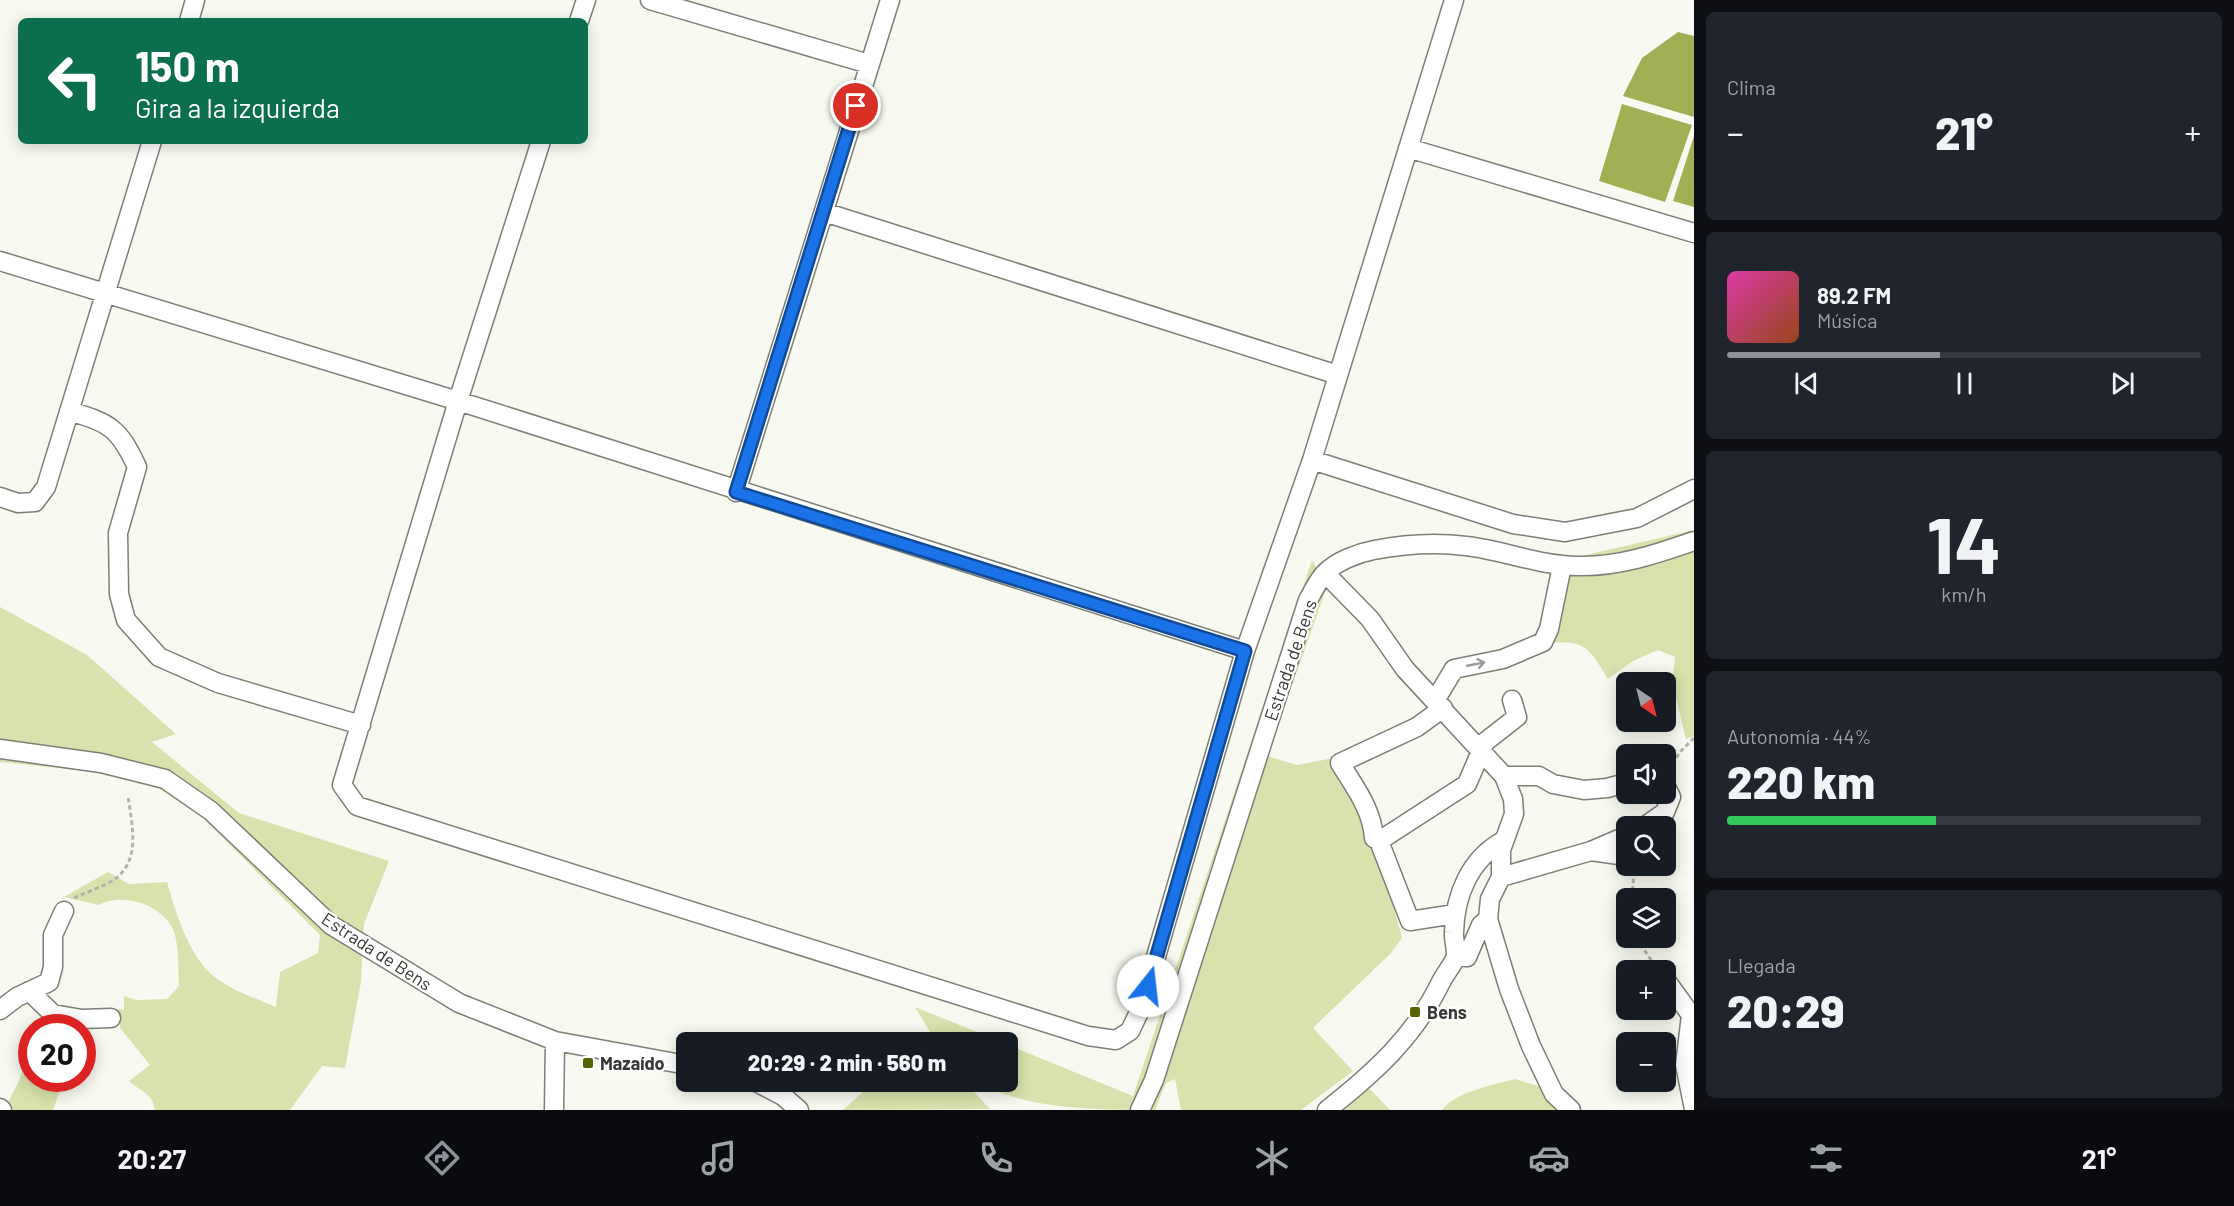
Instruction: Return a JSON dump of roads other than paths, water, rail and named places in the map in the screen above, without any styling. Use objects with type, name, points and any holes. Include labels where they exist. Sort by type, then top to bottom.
[{"type":"street","points":[[190,18],[195,0]]},
{"type":"street","points":[[580,18],[585,0]]},
{"type":"street","points":[[650,0],[869,64]]},
{"type":"street","points":[[736,492],[890,0]]},
{"type":"street","points":[[540,144],[458,401],[342,785],[357,806],[1088,1036],[1116,1040],[1130,1031],[1141,1008],[1245,651],[1312,460],[1454,0]]},
{"type":"street","points":[[0,497],[18,503],[35,502],[46,488],[151,144]]},
{"type":"street","points":[[1408,148],[1694,233]]},
{"type":"street","points":[[824,212],[1338,375]]},
{"type":"street","points":[[0,261],[458,401],[736,492],[1245,651]]},
{"type":"street","points":[[69,411],[100,420],[124,438],[137,468],[118,532],[119,594],[126,620],[159,657],[218,683],[361,725]]},
{"type":"street","points":[[1312,460],[1513,524],[1565,532],[1637,518],[1694,489]]},
{"type":"street","name":"Estrada de Bens","points":[[1140,1110],[1154,1080],[1308,600],[1325,573],[1364,552],[1396,546],[1430,544],[1467,546],[1562,566],[1608,564],[1650,557],[1694,541]]},
{"type":"street","points":[[1455,914],[1410,921],[1379,841],[1374,838],[1366,803],[1340,763],[1416,727],[1440,704],[1454,669],[1503,659],[1543,642],[1550,629],[1562,566]]},
{"type":"street","points":[[1325,573],[1370,619],[1405,669],[1440,704],[1504,776],[1513,799],[1514,814],[1503,841],[1500,877],[1490,899],[1488,919],[1509,989],[1531,1046],[1554,1094],[1570,1110]]},
{"type":"street","points":[[1379,841],[1467,784],[1485,742],[1517,717],[1512,700]]},
{"type":"street","name":"Estrada de Bens","points":[[0,749],[101,764],[165,779],[211,811],[331,925],[459,1003],[555,1041],[676,1063]]},
{"type":"street","points":[[1504,776],[1539,776],[1553,784],[1584,790],[1616,786]]},
{"type":"street","points":[[1659,816],[1665,812],[1668,804]]},
{"type":"street","points":[[1500,877],[1591,851],[1616,840]]},
{"type":"street","points":[[1327,1110],[1391,1055],[1432,1001],[1456,956],[1455,914],[1462,890],[1477,861],[1488,849],[1503,841]]},
{"type":"street","points":[[1591,851],[1616,855]]},
{"type":"street","points":[[0,1010],[29,991],[49,982],[53,967],[54,935],[64,911]]},
{"type":"street","points":[[1456,956],[1467,957],[1481,925],[1488,919]]},
{"type":"street","points":[[29,991],[53,1014],[82,1019],[111,1018]]},
{"type":"street","points":[[1676,994],[1691,1015],[1685,1065],[1694,1109]]},
{"type":"street","points":[[554,1110],[555,1041]]},
{"type":"street","points":[[775,1092],[799,1110]]},
{"type":"place","name":"Bens","points":[[1415,1012]]},
{"type":"place","name":"Mazaído","points":[[588,1063]]}]
